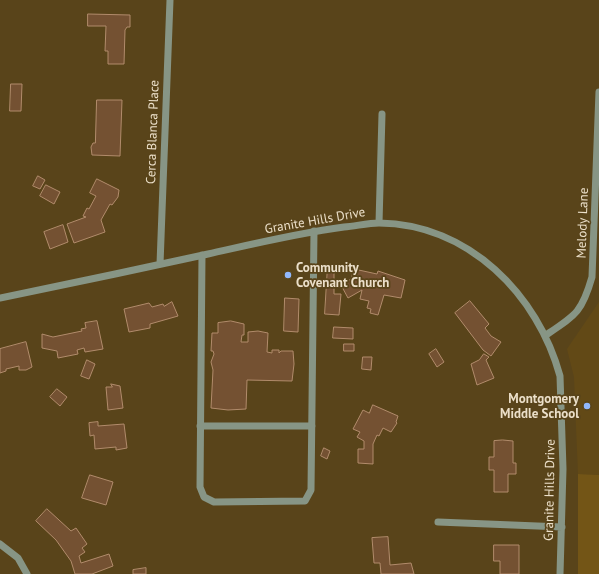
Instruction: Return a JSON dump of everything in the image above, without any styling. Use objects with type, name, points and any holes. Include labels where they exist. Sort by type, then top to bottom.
[{"type":"street","name":"Cerca Blanca Place","points":[[160,264],[170,0]]},
{"type":"street","name":"Melody Lane","points":[[546,335],[574,317],[586,298],[592,277],[599,92]]},
{"type":"street","points":[[379,223],[382,114]]},
{"type":"street","name":"Granite Hills Drive","points":[[0,298],[314,231],[379,223],[430,232],[457,244],[477,255],[492,266],[517,290],[528,304],[546,335],[560,376],[563,469],[560,574]]},
{"type":"street","points":[[202,255],[200,487],[204,497],[214,502],[305,501],[311,490],[314,231]]},
{"type":"street","points":[[200,426],[312,426]]},
{"type":"street","points":[[438,522],[562,527]]},
{"type":"street","points":[[0,544],[18,558],[27,574]]},
{"type":"shaded area","name":"Montgomery Middle School","points":[[599,302],[599,475],[578,474],[574,377],[567,349]]},
{"type":"shaded area","points":[[578,474],[599,475],[599,574],[578,574]]},
{"type":"building","points":[[88,14],[130,15],[130,27],[127,27],[125,30],[124,64],[108,64],[108,51],[105,51],[106,26],[88,26]]},
{"type":"building","points":[[11,84],[22,84],[21,111],[10,111]]},
{"type":"building","points":[[97,100],[122,100],[120,156],[92,155],[91,147],[93,143],[95,143]]},
{"type":"building","points":[[38,176],[45,180],[40,189],[33,186]]},
{"type":"building","points":[[97,179],[119,190],[118,197],[112,205],[110,204],[101,220],[105,232],[74,243],[67,224],[86,217],[83,216],[87,208],[89,209],[96,196],[90,193]]},
{"type":"building","points":[[46,185],[60,192],[54,204],[40,196]]},
{"type":"building","points":[[63,225],[68,242],[50,249],[44,232]]},
{"type":"building","points":[[328,265],[334,265],[334,294],[341,294],[339,315],[325,314]]},
{"type":"building","points":[[354,269],[377,274],[378,271],[405,280],[401,298],[384,295],[378,315],[370,313],[371,309],[367,308],[369,301],[360,299],[362,290],[348,298],[341,285],[351,279]]},
{"type":"building","points":[[285,298],[299,299],[298,332],[284,331]]},
{"type":"building","points":[[470,301],[489,324],[485,328],[491,336],[501,342],[491,356],[483,350],[455,313]]},
{"type":"building","points":[[172,302],[178,316],[150,324],[150,328],[129,332],[124,309],[149,303],[152,307],[163,304],[164,306]]},
{"type":"building","points":[[97,321],[103,349],[85,352],[84,348],[77,350],[78,354],[58,358],[57,351],[42,348],[42,334],[53,337],[82,331],[81,329],[86,328],[85,323]]},
{"type":"building","points":[[231,321],[244,324],[244,335],[242,335],[241,342],[248,342],[248,332],[258,331],[268,333],[267,352],[272,353],[272,350],[279,350],[279,353],[281,351],[293,351],[294,364],[292,381],[247,380],[246,409],[228,410],[211,408],[213,370],[211,362],[214,354],[213,351],[211,351],[212,333],[218,333],[218,323]]},
{"type":"building","points":[[334,327],[353,328],[353,339],[333,338]]},
{"type":"building","points":[[26,342],[32,367],[26,370],[19,370],[19,366],[6,369],[6,371],[0,373],[0,349]]},
{"type":"building","points":[[344,344],[354,344],[354,351],[344,351]]},
{"type":"building","points":[[436,349],[444,362],[437,367],[429,354]]},
{"type":"building","points":[[484,354],[489,357],[486,360],[494,378],[477,385],[471,364],[479,360]]},
{"type":"building","points":[[363,357],[372,357],[371,370],[362,369]]},
{"type":"building","points":[[87,360],[95,364],[89,379],[81,376]]},
{"type":"building","points":[[111,384],[120,386],[123,408],[108,410],[106,387],[112,387]]},
{"type":"building","points":[[57,389],[67,397],[60,406],[50,397]]},
{"type":"building","points":[[373,405],[398,416],[397,423],[391,432],[383,428],[379,436],[377,435],[373,444],[373,464],[358,463],[358,449],[364,449],[364,441],[357,437],[360,432],[353,429],[363,410],[369,413]]},
{"type":"building","points":[[98,422],[98,426],[124,424],[127,448],[116,450],[116,447],[95,449],[94,435],[90,436],[89,423]]},
{"type":"building","points":[[494,441],[513,441],[513,463],[516,463],[516,474],[508,474],[508,492],[494,492],[494,470],[489,470],[489,457],[494,457]]},
{"type":"building","points":[[324,448],[330,451],[327,459],[321,456]]},
{"type":"building","points":[[90,475],[113,482],[106,505],[82,498]]},
{"type":"building","points":[[47,509],[71,531],[76,528],[87,544],[82,548],[85,552],[79,556],[81,563],[109,554],[113,566],[92,574],[75,574],[71,561],[56,540],[36,521]]},
{"type":"building","points":[[388,537],[390,565],[411,563],[414,574],[381,574],[380,563],[374,563],[372,538]]},
{"type":"building","points":[[494,545],[519,545],[519,574],[500,574],[500,561],[494,561]]},
{"type":"building","points":[[146,568],[146,574],[133,574],[133,570]]},
{"type":"place","name":"Community Covenant Church","points":[[288,275]]},
{"type":"place","name":"Montgomery Middle School","points":[[587,406]]}]
